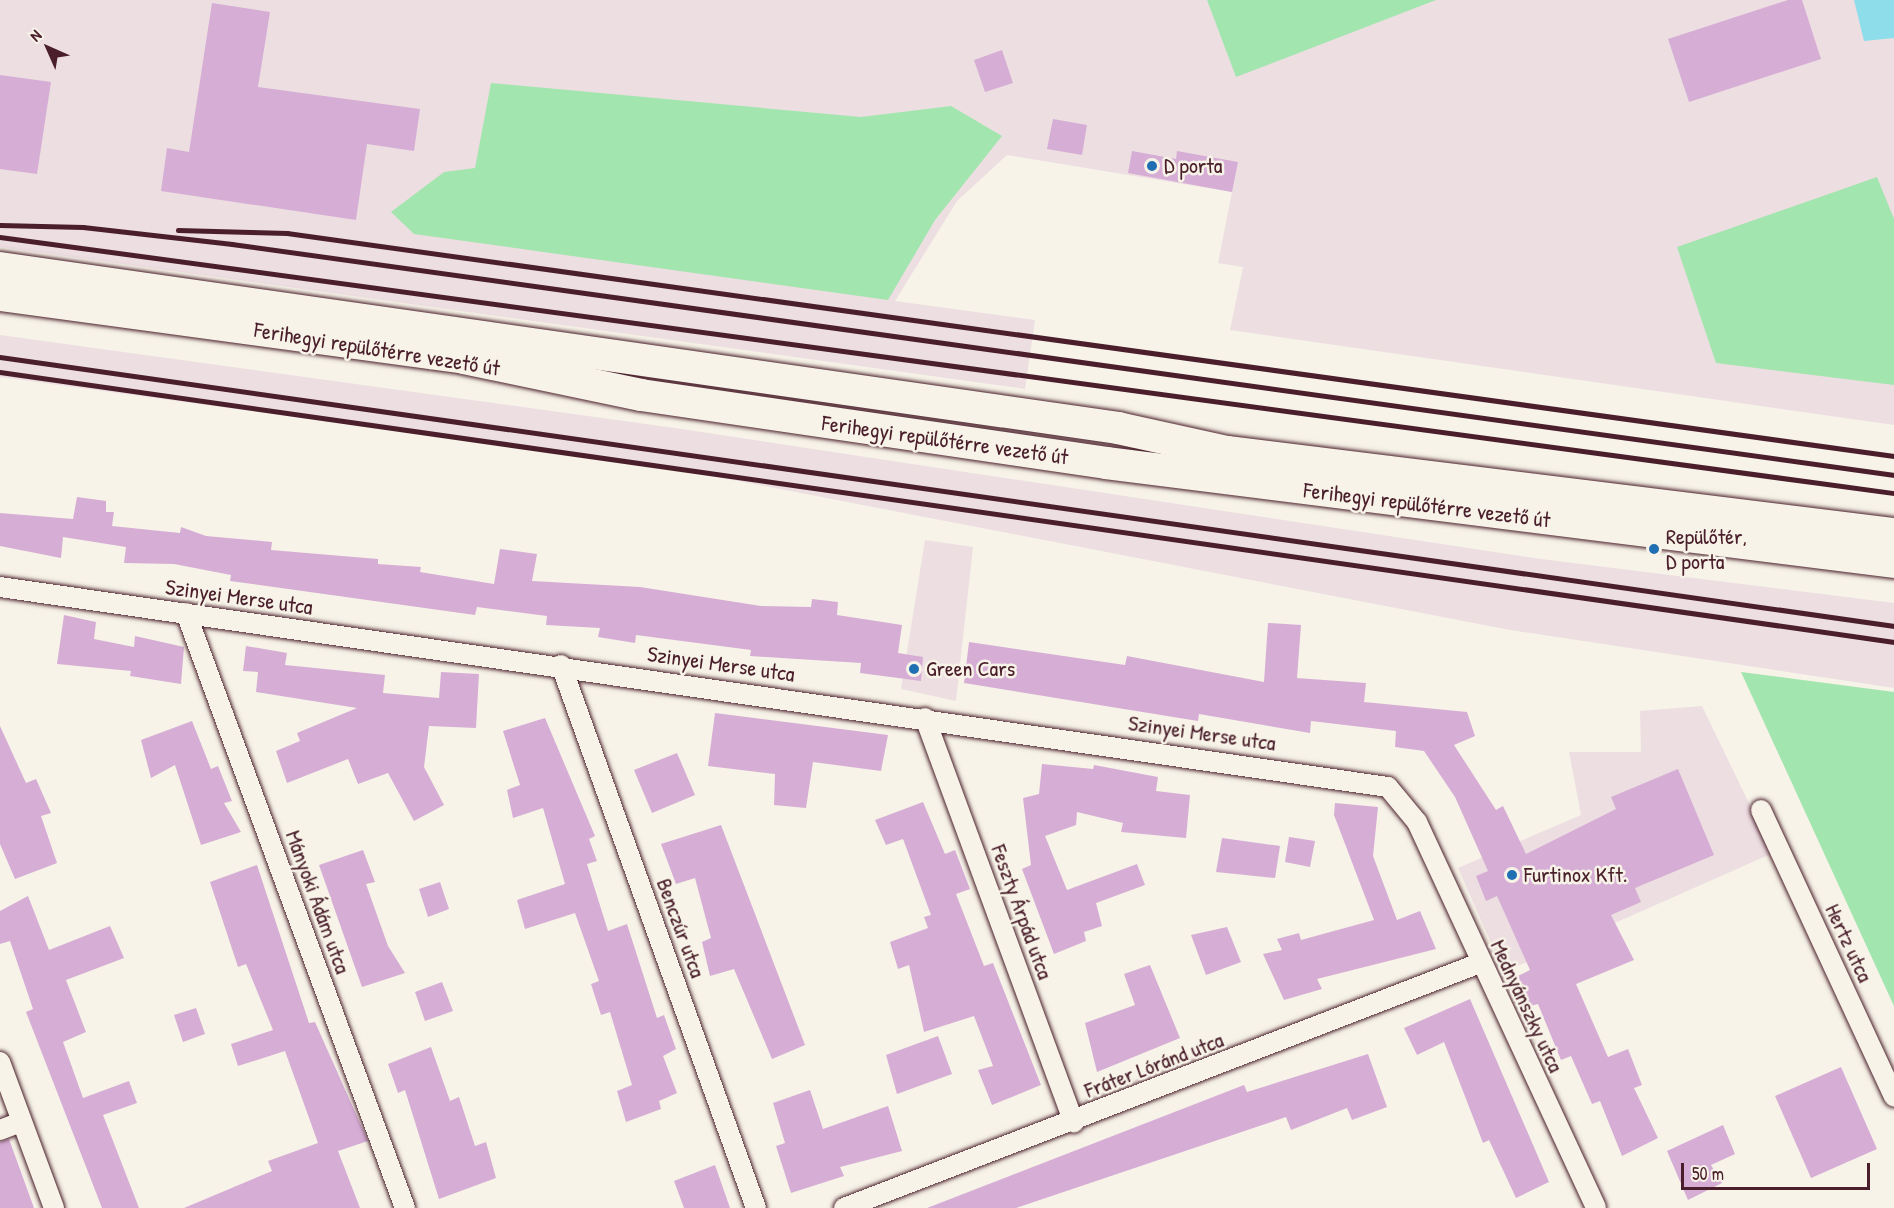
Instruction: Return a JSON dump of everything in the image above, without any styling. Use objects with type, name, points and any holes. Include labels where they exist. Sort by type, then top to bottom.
[{"type":"main road","name":"Ferihegyi repülőtérre vezető út","points":[[0,268],[1118,428],[1227,452],[1894,534]]},
{"type":"main road","name":"Ferihegyi repülőtérre vezető út","points":[[0,295],[464,358],[641,395],[1179,474],[1894,562]]},
{"type":"street","name":"Szinyei Merse utca","points":[[0,587],[1366,780],[1388,787],[1417,822]]},
{"type":"street","name":"Mányoki Ádám utca","points":[[186,613],[405,1208]]},
{"type":"street","name":"Benczúr utca","points":[[561,665],[756,1208]]},
{"type":"street","name":"Feszty Árpád utca","points":[[925,718],[1074,1122]]},
{"type":"street","name":"Hertz utca","points":[[1761,810],[1894,1097]]},
{"type":"street","name":"Mednyánszky utca","points":[[1417,822],[1480,963],[1596,1208]]},
{"type":"street","name":"Fráter Lóránd utca","points":[[844,1208],[1074,1122],[1480,963]]},
{"type":"street","points":[[0,1062],[54,1208]]},
{"type":"street","points":[[0,1130],[21,1122]]},
{"type":"shaded area","points":[[0,0],[1894,0],[1894,425],[1230,330],[1243,267],[1218,263],[1232,192],[1007,155],[957,201],[895,301],[1035,320],[1025,389],[0,247]]},
{"type":"shaded area","points":[[0,335],[675,428],[1541,559],[1894,603],[1894,688],[1510,630],[671,468],[0,377]]},
{"type":"shaded area","points":[[925,540],[973,547],[956,701],[901,689]]},
{"type":"shaded area","name":"Furtinox Kft.","points":[[1702,706],[1773,853],[1504,972],[1458,868],[1581,815],[1569,752],[1641,752],[1640,711]]},
{"type":"green space","points":[[1207,0],[1436,0],[1236,77]]},
{"type":"green space","points":[[491,83],[861,117],[951,106],[1002,136],[935,220],[888,300],[414,234],[391,212],[444,172],[475,168]]},
{"type":"green space","points":[[1877,177],[1894,219],[1894,385],[1716,363],[1677,247]]},
{"type":"green space","points":[[1741,672],[1894,692],[1894,1006]]},
{"type":"water","points":[[1854,0],[1894,0],[1894,38],[1864,41]]},
{"type":"building","points":[[1788,0],[1802,0],[1821,59],[1689,102],[1668,39]]},
{"type":"building","points":[[212,3],[270,12],[258,87],[420,109],[414,151],[367,144],[356,220],[161,191],[167,148],[189,152]]},
{"type":"building","points":[[1002,50],[1013,83],[985,92],[974,60]]},
{"type":"building","points":[[0,75],[51,82],[37,174],[0,169]]},
{"type":"building","points":[[1053,119],[1087,125],[1082,155],[1047,149]]},
{"type":"building","points":[[1132,151],[1176,159],[1177,151],[1238,162],[1232,192],[1128,173]]},
{"type":"building","points":[[77,497],[106,501],[106,512],[114,512],[112,526],[180,533],[181,527],[206,536],[272,542],[271,550],[378,559],[378,564],[421,567],[420,572],[494,584],[500,549],[537,554],[532,581],[640,587],[761,606],[811,607],[812,599],[838,602],[837,615],[902,625],[898,653],[923,657],[921,681],[860,673],[861,663],[750,656],[751,650],[636,635],[635,643],[598,637],[600,628],[546,625],[547,616],[477,607],[475,615],[230,581],[231,575],[174,564],[124,563],[126,547],[63,537],[61,558],[0,546],[0,513],[73,519]]},
{"type":"building","points":[[64,615],[96,622],[94,639],[134,647],[135,636],[184,647],[181,684],[130,676],[131,671],[57,664]]},
{"type":"building","points":[[1268,623],[1301,625],[1297,678],[1366,683],[1364,702],[1467,712],[1475,736],[1454,745],[1496,810],[1503,806],[1526,854],[1616,809],[1611,797],[1678,769],[1714,855],[1635,888],[1641,902],[1611,915],[1634,960],[1576,984],[1608,1057],[1628,1049],[1642,1085],[1634,1088],[1658,1138],[1622,1156],[1600,1101],[1592,1104],[1571,1056],[1561,1060],[1538,1004],[1530,1006],[1518,976],[1530,970],[1497,896],[1486,901],[1476,876],[1488,871],[1455,797],[1424,751],[1395,747],[1396,731],[1311,721],[1310,733],[1199,714],[1198,721],[964,683],[969,642],[1125,665],[1127,656],[1264,682]]},
{"type":"building","points":[[246,646],[287,653],[285,665],[385,675],[383,693],[439,698],[441,672],[479,674],[476,728],[429,726],[424,767],[444,805],[414,821],[388,773],[358,784],[348,759],[287,783],[276,751],[300,741],[297,733],[357,708],[256,692],[258,672],[243,671]]},
{"type":"building","points":[[715,713],[888,735],[881,771],[813,762],[806,808],[774,805],[775,774],[708,766]]},
{"type":"building","points":[[545,718],[595,836],[589,839],[597,861],[587,864],[608,931],[627,924],[657,1018],[664,1015],[676,1049],[663,1056],[677,1093],[659,1101],[661,1109],[626,1122],[617,1091],[632,1085],[610,1012],[601,1015],[591,984],[599,981],[575,913],[525,929],[517,900],[565,884],[543,808],[513,818],[507,790],[520,785],[503,731]]},
{"type":"building","points":[[192,721],[211,769],[218,766],[232,801],[224,803],[241,832],[201,845],[175,765],[151,778],[141,740]]},
{"type":"building","points":[[0,726],[26,783],[36,779],[51,813],[41,816],[57,863],[15,879],[0,844]]},
{"type":"building","points":[[677,753],[695,795],[652,813],[634,770]]},
{"type":"building","points":[[1042,764],[1093,769],[1094,765],[1158,777],[1156,791],[1190,795],[1186,838],[1121,832],[1123,823],[1077,812],[1076,825],[1045,836],[1067,890],[1137,864],[1145,885],[1096,903],[1102,926],[1084,932],[1086,941],[1054,954],[1022,869],[1031,865],[1023,798],[1039,794]]},
{"type":"building","points":[[923,802],[945,854],[955,850],[970,889],[956,894],[984,966],[993,963],[1041,1085],[992,1105],[978,1070],[993,1066],[974,1016],[924,1032],[909,965],[898,969],[890,942],[928,928],[924,917],[931,915],[903,839],[886,845],[875,820]]},
{"type":"building","points":[[1335,803],[1378,807],[1373,856],[1397,920],[1420,911],[1436,949],[1317,979],[1322,989],[1284,1000],[1263,954],[1282,950],[1277,939],[1299,933],[1301,940],[1374,920],[1334,815]]},
{"type":"building","points":[[721,825],[805,1045],[772,1059],[734,969],[710,976],[702,942],[711,938],[695,878],[676,884],[661,844]]},
{"type":"building","points":[[1289,837],[1315,841],[1310,867],[1285,862]]},
{"type":"building","points":[[1222,838],[1280,846],[1275,878],[1216,872]]},
{"type":"building","points":[[363,850],[375,882],[366,884],[388,946],[405,973],[362,987],[319,865]]},
{"type":"building","points":[[257,865],[309,1023],[315,1022],[368,1141],[338,1151],[360,1208],[184,1208],[272,1171],[268,1161],[318,1143],[285,1051],[238,1066],[231,1044],[273,1030],[246,964],[238,967],[210,882]]},
{"type":"building","points":[[440,882],[449,909],[428,917],[419,889]]},
{"type":"building","points":[[28,896],[49,950],[110,926],[124,958],[66,980],[86,1032],[63,1042],[83,1098],[129,1081],[137,1103],[103,1115],[139,1208],[102,1208],[26,1012],[33,1009],[10,941],[0,944],[0,911]]},
{"type":"building","points":[[1227,927],[1241,962],[1206,975],[1191,935]]},
{"type":"building","points":[[1150,965],[1180,1038],[1097,1072],[1085,1023],[1135,1005],[1124,974]]},
{"type":"building","points":[[442,982],[453,1011],[425,1021],[415,992]]},
{"type":"building","points":[[1470,999],[1549,1182],[1516,1198],[1489,1140],[1483,1143],[1444,1042],[1417,1055],[1404,1028]]},
{"type":"building","points":[[196,1008],[205,1034],[183,1042],[174,1015]]},
{"type":"building","points":[[938,1036],[952,1074],[897,1094],[886,1055]]},
{"type":"building","points":[[431,1047],[450,1101],[459,1097],[475,1146],[486,1142],[496,1178],[439,1199],[405,1090],[398,1093],[388,1064]]},
{"type":"building","points":[[1368,1054],[1387,1107],[1352,1120],[1347,1108],[1291,1130],[1286,1117],[1016,1208],[927,1208],[1244,1085],[1247,1092]]},
{"type":"building","points":[[1841,1067],[1877,1149],[1811,1178],[1775,1096]]},
{"type":"building","points":[[810,1090],[823,1129],[888,1106],[902,1151],[840,1167],[844,1176],[791,1193],[776,1146],[785,1143],[773,1103]]},
{"type":"building","points":[[1723,1125],[1735,1154],[1711,1165],[1722,1183],[1688,1200],[1667,1151]]},
{"type":"building","points":[[9,1139],[34,1208],[0,1208],[0,1142]]},
{"type":"building","points":[[715,1165],[730,1208],[684,1208],[674,1181]]},
{"type":"railway","points":[[0,225],[83,227],[232,244],[1894,475]]},
{"type":"railway","points":[[178,230],[287,233],[1894,456]]},
{"type":"railway","points":[[0,237],[1894,493]]},
{"type":"railway","points":[[0,357],[1894,626]]},
{"type":"railway","points":[[0,372],[1894,642]]},
{"type":"place","name":"D porta","points":[[1152,166]]},
{"type":"place","name":"Repülőtér, D porta","points":[[1654,549]]},
{"type":"place","name":"Green Cars","points":[[914,669]]},
{"type":"place","name":"Furtinox Kft.","points":[[1512,875]]}]
